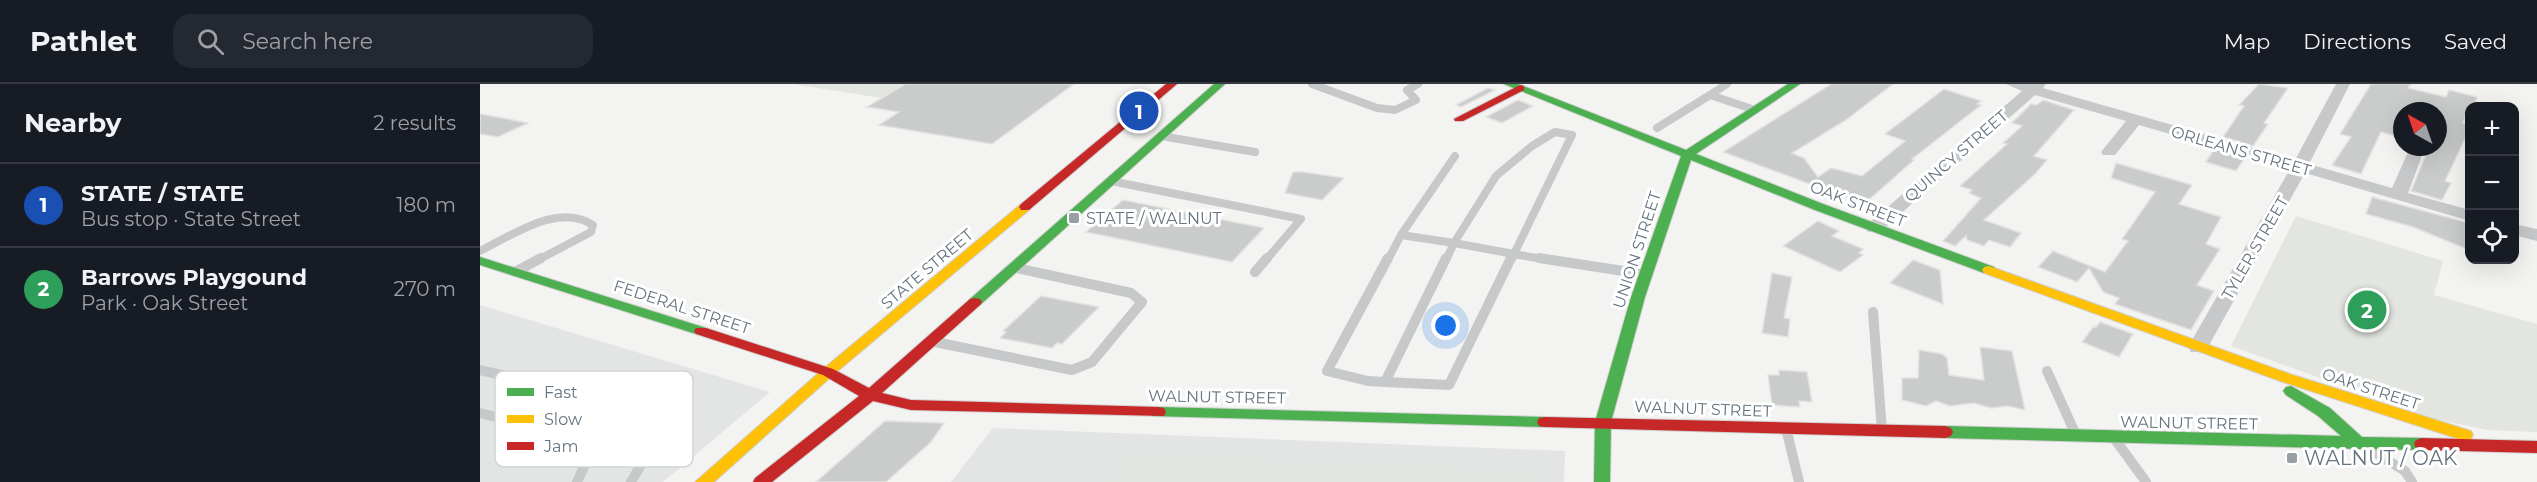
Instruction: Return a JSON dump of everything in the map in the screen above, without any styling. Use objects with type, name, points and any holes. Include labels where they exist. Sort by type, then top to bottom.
[{"type":"main road","name":"STATE STREET","points":[[703,482],[828,372],[1172,84]]},
{"type":"main road","points":[[761,482],[870,395],[1220,84]]},
{"type":"main road","points":[[1687,155],[1795,84]]},
{"type":"main road","points":[[1459,119],[1514,86]]},
{"type":"main road","name":"OAK STREET","points":[[1514,86],[1874,228],[2198,348],[2435,428],[2537,447]]},
{"type":"main road","points":[[1096,149],[1140,155]]},
{"type":"main road","name":"UNION STREET","points":[[1602,482],[1603,422],[1646,274],[1687,155]]},
{"type":"main road","name":"FEDERAL STREET","points":[[480,261],[828,372],[870,395]]},
{"type":"main road","name":"OAK STREET","points":[[2198,348],[2303,397],[2335,420],[2359,443]]},
{"type":"main road","name":"WALNUT STREET","points":[[870,395],[925,406],[2537,447]]},
{"type":"street","name":"ORLEANS STREET","points":[[2013,84],[2036,87],[2135,120],[2465,215]]},
{"type":"street","name":"TYLER STREET","points":[[2198,348],[2300,168],[2343,84]]},
{"type":"street","name":"QUINCY STREET","points":[[1874,228],[2036,87]]},
{"type":"street","points":[[2109,152],[2135,120]]},
{"type":"street","points":[[2398,196],[2414,156]]},
{"type":"street","points":[[2519,230],[2537,235]]},
{"type":"lane","points":[[1312,84],[1358,103],[1395,110],[1416,100],[1407,90],[1418,84]]},
{"type":"lane","points":[[1657,128],[1727,84]]},
{"type":"lane","points":[[1710,95],[1755,110]]},
{"type":"lane","points":[[1385,382],[1454,243],[1496,176],[1532,146],[1555,132],[1572,135],[1449,385],[1385,382],[1368,381],[1327,371],[1401,235],[1455,156]]},
{"type":"lane","points":[[1161,136],[1255,152]]},
{"type":"lane","points":[[1111,181],[1301,219],[1255,272]]},
{"type":"lane","points":[[480,251],[543,220],[569,216],[589,220],[593,225],[591,232],[515,272]]},
{"type":"lane","points":[[1401,235],[1512,255],[1646,274]]},
{"type":"lane","points":[[480,274],[497,266]]},
{"type":"lane","points":[[930,341],[1061,370],[1083,367],[1092,362],[1142,302],[1140,298],[1131,293],[1012,267]]},
{"type":"lane","points":[[1873,312],[1882,431]]},
{"type":"lane","points":[[480,370],[495,373]]},
{"type":"lane","points":[[2047,371],[2077,437]]},
{"type":"lane","points":[[480,413],[495,417]]},
{"type":"lane","points":[[1786,428],[1799,482]]},
{"type":"lane","points":[[2114,438],[2146,482]]},
{"type":"lane","points":[[2359,443],[2405,471],[2412,482]]},
{"type":"lane","points":[[578,482],[584,467]]},
{"type":"lane","points":[[631,482],[641,467]]},
{"type":"shaded area","points":[[793,84],[905,84],[881,98]]},
{"type":"shaded area","points":[[2296,216],[2443,261],[2434,295],[2537,324],[2537,432],[2488,430],[2434,419],[2231,346]]},
{"type":"shaded area","points":[[480,305],[770,392],[693,457],[693,371],[495,371],[495,467],[681,467],[663,482],[480,482]]},
{"type":"shaded area","points":[[993,428],[1565,451],[1564,482],[951,482]]},
{"type":"shaded area","points":[[1124,455],[1531,471],[1531,482],[1111,482]]},
{"type":"building","points":[[905,84],[1074,84],[992,144],[879,125],[899,112],[867,107]]},
{"type":"building","points":[[1831,84],[1893,84],[1846,120],[1792,153],[1804,158],[1818,177],[1831,168],[1862,176],[1905,141],[1885,134],[1944,89],[1981,101],[1977,104],[1981,105],[1912,159],[1914,160],[1864,204],[1723,152]]},
{"type":"building","points":[[2259,84],[2288,88],[2264,123],[2268,124],[2253,146],[2223,137],[2244,106],[2239,105]]},
{"type":"building","points":[[2371,84],[2411,84],[2408,88],[2446,97],[2449,90],[2477,97],[2475,102],[2465,102],[2463,123],[2465,124],[2465,138],[2445,181],[2451,183],[2442,200],[2411,191],[2425,156],[2447,156],[2447,102],[2393,102],[2393,135],[2381,132],[2361,174],[2332,165],[2351,137],[2340,134]]},
{"type":"building","points":[[1488,88],[1495,90],[1461,107],[1456,105]]},
{"type":"building","points":[[1518,100],[1533,106],[1502,123],[1486,117]]},
{"type":"building","points":[[2043,100],[2074,110],[2034,156],[2047,160],[2035,174],[1984,220],[2021,233],[2010,247],[1989,240],[1984,246],[1967,240],[1966,236],[1955,246],[1943,241],[1981,198],[1969,193],[1972,190],[1960,186],[2007,144],[2003,143],[2022,126],[2012,123],[2031,104],[2037,105]]},
{"type":"building","points":[[480,114],[528,123],[498,137],[480,134]]},
{"type":"building","points":[[2214,149],[2245,158],[2236,171],[2206,162]]},
{"type":"building","points":[[2116,163],[2192,185],[2179,204],[2221,217],[2206,244],[2220,249],[2197,285],[2214,291],[2191,330],[2115,304],[2119,298],[2103,292],[2089,268],[2077,282],[2038,267],[2053,251],[2105,272],[2128,241],[2122,239],[2155,192],[2111,178]]},
{"type":"building","points":[[1293,172],[1344,178],[1322,200],[1285,193]]},
{"type":"building","points":[[2372,197],[2465,222],[2465,248],[2413,227],[2366,214]]},
{"type":"building","points":[[1123,200],[1264,228],[1232,262],[1086,232]]},
{"type":"building","points":[[1818,221],[1839,231],[1832,236],[1863,249],[1859,253],[1863,255],[1840,272],[1783,246]]},
{"type":"building","points":[[1913,260],[1940,270],[1943,304],[1890,283]]},
{"type":"building","points":[[1772,273],[1792,277],[1784,318],[1790,319],[1788,337],[1762,333]]},
{"type":"building","points":[[1041,296],[1099,307],[1062,344],[1057,343],[1052,348],[1000,338],[1006,332],[1003,331]]},
{"type":"building","points":[[2100,322],[2133,334],[2119,357],[2082,342]]},
{"type":"building","points":[[1980,347],[2012,351],[2025,410],[2008,406],[1991,408],[1974,403],[1950,406],[1936,401],[1926,406],[1902,400],[1902,378],[1918,378],[1919,350],[1942,354],[1947,358],[1949,375],[1984,380]]},
{"type":"building","points":[[1779,370],[1807,372],[1812,402],[1799,401],[1800,407],[1772,405],[1768,375],[1779,375]]},
{"type":"building","points":[[885,421],[944,423],[931,442],[886,482],[816,482]]},
{"type":"traffic: fast","points":[[975,302],[1220,84]]},
{"type":"traffic: fast","points":[[1509,84],[1819,207],[1989,270]]},
{"type":"traffic: fast","points":[[1602,482],[1603,422],[1638,297],[1687,155],[1795,84]]},
{"type":"traffic: fast","points":[[480,261],[701,331]]},
{"type":"traffic: fast","points":[[2291,391],[2324,412],[2359,443]]},
{"type":"traffic: fast","points":[[1158,412],[1545,422]]},
{"type":"traffic: fast","points":[[1945,432],[2422,444]]},
{"type":"traffic: slow","points":[[703,482],[828,372],[1025,207]]},
{"type":"traffic: slow","points":[[1989,270],[2285,378],[2465,435]]},
{"type":"traffic: jam","points":[[1025,207],[1172,84]]},
{"type":"traffic: jam","points":[[1459,119],[1520,88]]},
{"type":"traffic: jam","points":[[761,482],[870,395],[975,302]]},
{"type":"traffic: jam","points":[[701,331],[828,372],[870,395]]},
{"type":"traffic: jam","points":[[870,395],[911,405],[1158,412]]},
{"type":"traffic: jam","points":[[1545,422],[1945,432]]},
{"type":"traffic: jam","points":[[2422,444],[2537,447]]},
{"type":"place","name":"STATE / STATE","points":[[1139,111]]},
{"type":"place","name":"STATE / WALNUT","points":[[1074,218]]},
{"type":"place","name":"Barrows Playgound","points":[[2367,310]]},
{"type":"place","name":"WALNUT / OAK","points":[[2292,458]]}]
